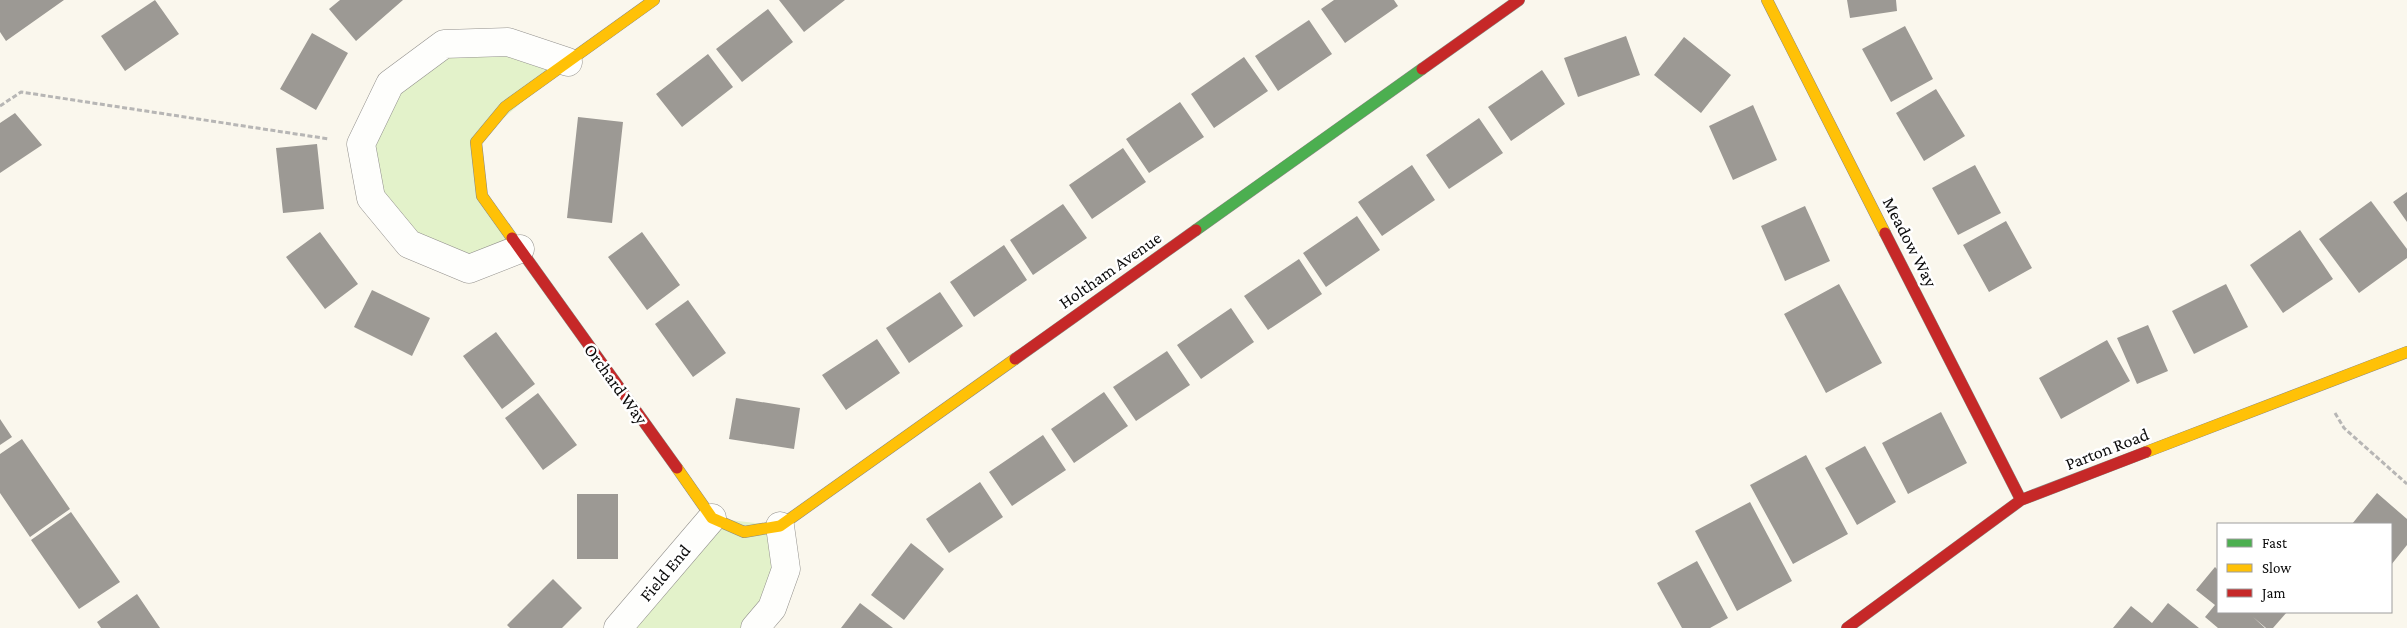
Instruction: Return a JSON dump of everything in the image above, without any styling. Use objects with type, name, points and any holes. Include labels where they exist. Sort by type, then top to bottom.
[{"type":"street","name":"Orchard Way","points":[[654,0],[505,107],[476,142],[482,196],[712,518]]},
{"type":"street","name":"Holtham Avenue","points":[[712,518],[744,532],[780,526],[1519,0]]},
{"type":"street","name":"Meadow Way","points":[[1767,0],[2021,500]]},
{"type":"street","points":[[520,249],[469,269],[410,244],[371,198],[361,144],[390,84],[444,44],[508,42],[568,62]]},
{"type":"street","name":"Parton Road","points":[[1847,628],[2021,500],[2320,387],[2407,352]]},
{"type":"street","name":"Field End","points":[[618,628],[712,518]]},
{"type":"street","points":[[755,628],[772,608],[786,568],[780,526]]},
{"type":"path","points":[[0,106],[21,92],[361,144]]},
{"type":"path","points":[[2320,387],[2344,428],[2407,484]]},
{"type":"green space","points":[[444,44],[568,62],[476,142],[482,196],[520,249],[469,269],[409,244],[371,198],[361,144],[390,84]]},
{"type":"green space","points":[[712,518],[780,526],[786,569],[755,628],[618,628]]},
{"type":"building","points":[[0,0],[64,0],[6,41],[0,32]]},
{"type":"building","points":[[155,0],[179,34],[125,71],[101,36]]},
{"type":"building","points":[[340,0],[403,0],[356,41],[329,9]]},
{"type":"building","points":[[779,0],[845,0],[804,32]]},
{"type":"building","points":[[1334,0],[1394,0],[1398,6],[1345,43],[1321,9]]},
{"type":"building","points":[[1847,0],[1896,0],[1897,11],[1850,18]]},
{"type":"building","points":[[768,9],[793,42],[742,82],[716,49]]},
{"type":"building","points":[[1309,20],[1332,54],[1278,91],[1255,56]]},
{"type":"building","points":[[1905,26],[1933,79],[1891,102],[1862,49]]},
{"type":"building","points":[[312,33],[348,53],[316,110],[280,89]]},
{"type":"building","points":[[1626,36],[1640,75],[1578,97],[1564,58]]},
{"type":"building","points":[[1684,37],[1731,75],[1701,113],[1654,75]]},
{"type":"building","points":[[708,54],[733,87],[682,127],[656,94]]},
{"type":"building","points":[[1244,57],[1268,91],[1214,128],[1191,94]]},
{"type":"building","points":[[1542,70],[1565,104],[1511,141],[1488,107]]},
{"type":"building","points":[[1936,89],[1965,136],[1924,161],[1896,113]]},
{"type":"building","points":[[1180,102],[1204,137],[1149,173],[1126,139]]},
{"type":"building","points":[[1753,105],[1777,160],[1733,180],[1709,126]]},
{"type":"building","points":[[15,113],[42,145],[0,173],[0,123]]},
{"type":"building","points":[[578,117],[623,122],[612,223],[567,218]]},
{"type":"building","points":[[1479,118],[1503,153],[1449,189],[1426,155]]},
{"type":"building","points":[[317,144],[324,209],[283,213],[276,148]]},
{"type":"building","points":[[1123,148],[1146,182],[1092,219],[1069,185]]},
{"type":"building","points":[[1412,165],[1435,200],[1382,236],[1358,202]]},
{"type":"building","points":[[1975,165],[2001,213],[1958,235],[1932,188]]},
{"type":"building","points":[[2407,192],[2407,222],[2393,202]]},
{"type":"building","points":[[2371,201],[2407,249],[2407,258],[2359,293],[2319,239]]},
{"type":"building","points":[[1063,204],[1087,238],[1033,275],[1010,240]]},
{"type":"building","points":[[1805,206],[1830,261],[1785,281],[1761,226]]},
{"type":"building","points":[[1357,216],[1380,250],[1326,287],[1303,253]]},
{"type":"building","points":[[2006,221],[2032,268],[1989,292],[1963,245]]},
{"type":"building","points":[[2300,230],[2333,279],[2283,313],[2250,265]]},
{"type":"building","points":[[320,232],[358,284],[325,309],[286,257]]},
{"type":"building","points":[[642,232],[680,285],[647,310],[608,257]]},
{"type":"building","points":[[1004,245],[1027,280],[974,317],[950,282]]},
{"type":"building","points":[[1299,259],[1322,294],[1268,330],[1244,296]]},
{"type":"building","points":[[1839,284],[1882,363],[1826,393],[1784,314]]},
{"type":"building","points":[[2226,284],[2248,327],[2194,354],[2172,311]]},
{"type":"building","points":[[372,290],[430,318],[412,356],[354,327]]},
{"type":"building","points":[[940,292],[963,326],[909,363],[886,328]]},
{"type":"building","points":[[688,300],[726,353],[693,377],[655,324]]},
{"type":"building","points":[[1231,308],[1254,342],[1201,379],[1177,345]]},
{"type":"building","points":[[2148,325],[2168,371],[2137,384],[2117,338]]},
{"type":"building","points":[[496,332],[535,384],[502,409],[463,356]]},
{"type":"building","points":[[877,339],[900,373],[846,410],[822,375]]},
{"type":"building","points":[[2107,340],[2130,381],[2061,419],[2039,378]]},
{"type":"building","points":[[1167,351],[1190,385],[1136,421],[1113,387]]},
{"type":"building","points":[[1104,392],[1128,426],[1074,463],[1051,429]]},
{"type":"building","points":[[538,393],[577,445],[543,470],[505,418]]},
{"type":"building","points":[[736,398],[800,408],[794,449],[729,439]]},
{"type":"building","points":[[1941,412],[1967,463],[1908,494],[1882,443]]},
{"type":"building","points":[[0,419],[12,437],[0,445]]},
{"type":"building","points":[[1043,435],[1066,470],[1012,506],[989,472]]},
{"type":"building","points":[[22,439],[70,509],[30,537],[0,493],[0,454]]},
{"type":"building","points":[[1865,446],[1896,502],[1857,525],[1825,468]]},
{"type":"building","points":[[1806,455],[1848,534],[1793,564],[1750,485]]},
{"type":"building","points":[[980,482],[1003,517],[949,553],[926,519]]},
{"type":"building","points":[[2377,493],[2407,519],[2407,545],[2392,564],[2392,523],[2353,523]]},
{"type":"building","points":[[577,494],[618,494],[618,559],[577,559]]},
{"type":"building","points":[[1750,502],[1792,581],[1737,611],[1695,531]]},
{"type":"building","points":[[71,512],[120,582],[79,609],[31,540]]},
{"type":"building","points":[[911,543],[944,569],[904,620],[871,595]]},
{"type":"building","points":[[1697,561],[1728,618],[1710,628],[1682,628],[1657,583]]},
{"type":"building","points":[[2215,567],[2217,569],[2217,613],[2286,613],[2273,628],[2266,628],[2253,617],[2265,628],[2218,628],[2205,617],[2215,605],[2196,590]]},
{"type":"building","points":[[553,579],[582,608],[562,628],[510,628],[507,625]]},
{"type":"building","points":[[137,594],[160,628],[101,628],[97,622]]},
{"type":"building","points":[[860,603],[893,628],[841,628]]},
{"type":"building","points":[[2168,603],[2199,628],[2113,628],[2131,606],[2152,623]]},
{"type":"traffic: fast","points":[[1196,230],[1422,69]]},
{"type":"traffic: slow","points":[[512,238],[482,196],[476,142],[505,107],[654,0]]},
{"type":"traffic: slow","points":[[1767,0],[1885,233]]},
{"type":"traffic: slow","points":[[2146,452],[2407,352]]},
{"type":"traffic: slow","points":[[677,468],[712,518],[744,532],[780,526],[1015,359]]},
{"type":"traffic: jam","points":[[1422,69],[1519,0]]},
{"type":"traffic: jam","points":[[1015,359],[1196,230]]},
{"type":"traffic: jam","points":[[1885,233],[2021,500]]},
{"type":"traffic: jam","points":[[512,238],[677,468]]},
{"type":"traffic: jam","points":[[1847,628],[2021,500],[2146,452]]}]
